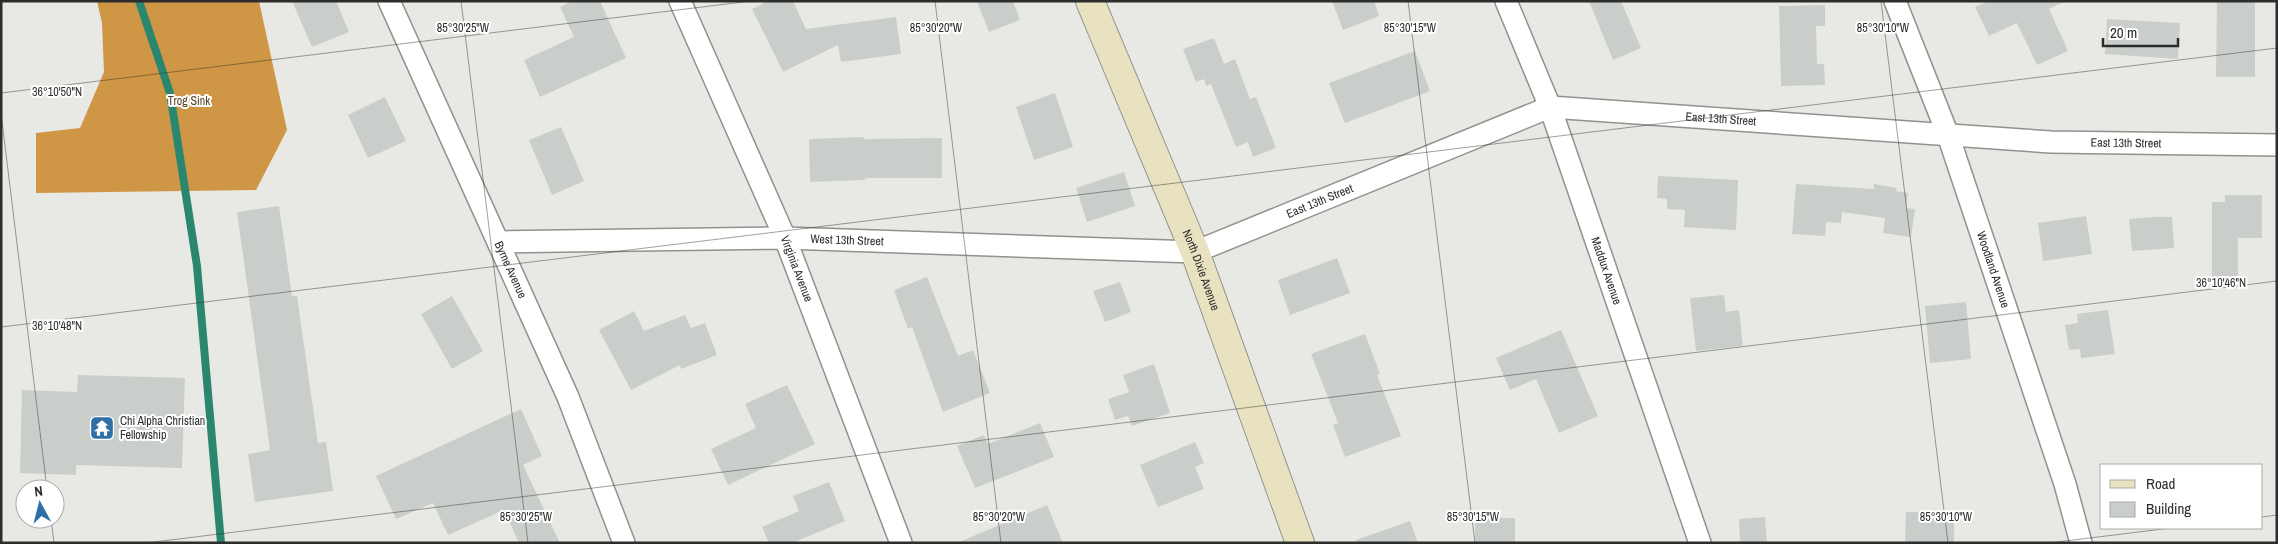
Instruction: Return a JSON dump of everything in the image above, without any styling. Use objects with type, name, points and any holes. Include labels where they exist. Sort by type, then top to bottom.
[{"type":"street","name":"Byrne Avenue","points":[[389,1],[568,397],[624,543]]},
{"type":"street","name":"Virginia Avenue","points":[[680,1],[785,238],[901,543]]},
{"type":"street","name":"North Dixie Avenue","points":[[1090,1],[1195,252],[1300,543]]},
{"type":"street","name":"Maddux Avenue","points":[[1506,1],[1550,106],[1700,543]]},
{"type":"street","name":"Woodland Avenue","points":[[1895,1],[1948,135],[2065,484],[2081,543]]},
{"type":"street","name":"East 13th Street","points":[[1195,252],[1550,106],[2051,142],[2277,145]]},
{"type":"street","name":"West 13th Street","points":[[498,242],[785,238],[1195,252]]},
{"type":"green space","name":"Trog Sink","points":[[97,1],[259,1],[287,130],[256,190],[36,193],[36,133],[80,128],[104,72],[102,23]]},
{"type":"building","points":[[292,1],[336,1],[349,32],[312,47]]},
{"type":"building","points":[[572,1],[600,1],[626,58],[540,97],[524,60],[574,37],[560,7]]},
{"type":"building","points":[[768,1],[793,1],[806,29],[896,17],[901,54],[841,62],[838,45],[783,72],[752,9]]},
{"type":"building","points":[[977,1],[1013,1],[1020,20],[989,32]]},
{"type":"building","points":[[1332,1],[1374,1],[1379,16],[1343,30]]},
{"type":"building","points":[[1589,1],[1621,1],[1641,48],[1613,60]]},
{"type":"building","points":[[1989,1],[2065,1],[2049,9],[2068,51],[2037,65],[2017,23],[1989,36],[1975,7]]},
{"type":"building","points":[[2217,1],[2255,1],[2255,77],[2216,77]]},
{"type":"building","points":[[1825,5],[1825,26],[1816,26],[1817,64],[1824,64],[1825,85],[1781,86],[1779,6]]},
{"type":"building","points":[[2107,19],[2180,23],[2178,59],[2105,54]]},
{"type":"building","points":[[1214,38],[1224,64],[1235,59],[1250,99],[1256,97],[1276,148],[1253,157],[1248,142],[1236,147],[1211,84],[1206,86],[1204,79],[1196,82],[1183,49]]},
{"type":"building","points":[[1415,51],[1430,91],[1345,123],[1329,83]]},
{"type":"building","points":[[1055,93],[1073,147],[1034,160],[1016,107]]},
{"type":"building","points":[[385,97],[406,141],[368,158],[348,115]]},
{"type":"building","points":[[561,127],[584,181],[552,195],[529,140]]},
{"type":"building","points":[[864,137],[864,139],[942,138],[942,178],[865,178],[865,180],[810,182],[809,139]]},
{"type":"building","points":[[1124,172],[1135,206],[1087,222],[1076,188]]},
{"type":"building","points":[[1658,176],[1738,180],[1736,230],[1684,227],[1685,210],[1667,209],[1667,199],[1657,198]]},
{"type":"building","points":[[1796,184],[1874,189],[1874,184],[1897,188],[1896,191],[1908,193],[1906,208],[1915,209],[1911,237],[1883,233],[1885,218],[1842,212],[1841,223],[1826,222],[1825,236],[1792,234]]},
{"type":"building","points":[[2225,195],[2262,195],[2262,238],[2238,238],[2238,279],[2212,279],[2212,202],[2225,202]]},
{"type":"building","points":[[279,206],[292,296],[297,296],[318,443],[326,442],[333,491],[255,502],[248,454],[270,450],[237,212]]},
{"type":"building","points":[[2086,216],[2092,254],[2043,261],[2038,223]]},
{"type":"building","points":[[2172,217],[2174,248],[2132,251],[2129,219]]},
{"type":"building","points":[[1337,258],[1350,293],[1290,315],[1278,280]]},
{"type":"building","points":[[927,277],[958,356],[973,350],[990,393],[943,412],[912,327],[908,329],[894,290]]},
{"type":"building","points":[[1120,282],[1131,312],[1105,322],[1093,291]]},
{"type":"building","points":[[1724,295],[1726,312],[1739,310],[1743,346],[1696,351],[1690,298]]},
{"type":"building","points":[[452,296],[483,351],[452,369],[421,314]]},
{"type":"building","points":[[1966,302],[1971,359],[1930,363],[1925,306]]},
{"type":"building","points":[[2108,310],[2115,354],[2081,358],[2080,349],[2069,350],[2065,325],[2078,323],[2077,314]]},
{"type":"building","points":[[634,311],[644,331],[685,315],[691,328],[705,323],[717,355],[681,369],[680,365],[631,390],[599,330]]},
{"type":"building","points":[[1561,330],[1598,416],[1559,433],[1536,379],[1510,390],[1496,358]]},
{"type":"building","points":[[1365,334],[1380,374],[1377,375],[1401,436],[1345,457],[1333,425],[1338,423],[1311,354]]},
{"type":"building","points":[[1154,364],[1170,413],[1132,426],[1128,416],[1115,420],[1108,399],[1129,392],[1123,375]]},
{"type":"building","name":"Chi Alpha Christian Fellowship","points":[[78,375],[185,378],[182,468],[76,465],[76,475],[20,473],[22,390],[77,392]]},
{"type":"building","points":[[787,385],[815,444],[728,485],[711,449],[756,428],[745,404]]},
{"type":"building","points":[[521,409],[542,456],[523,465],[560,543],[519,543],[504,510],[448,535],[433,503],[396,519],[376,476]]},
{"type":"building","points":[[1040,423],[1054,457],[975,488],[957,446],[984,435],[988,444]]},
{"type":"building","points":[[1195,442],[1204,463],[1195,467],[1204,489],[1158,507],[1140,465]]},
{"type":"building","points":[[829,482],[845,521],[792,543],[769,543],[762,527],[799,511],[793,496]]},
{"type":"building","points":[[1047,505],[1063,543],[959,543],[959,542]]},
{"type":"building","points":[[1906,512],[1954,512],[1954,543],[1905,543]]},
{"type":"building","points":[[1765,517],[1767,543],[1740,543],[1739,519]]},
{"type":"building","points":[[1475,518],[1515,518],[1515,543],[1475,543]]},
{"type":"building","points":[[1410,521],[1418,543],[1356,543],[1356,540]]},
{"type":"waterway","points":[[139,1],[170,93],[197,266],[221,543]]},
{"type":"place","name":"Chi Alpha Christian Fellowship","points":[[102,428]]}]
